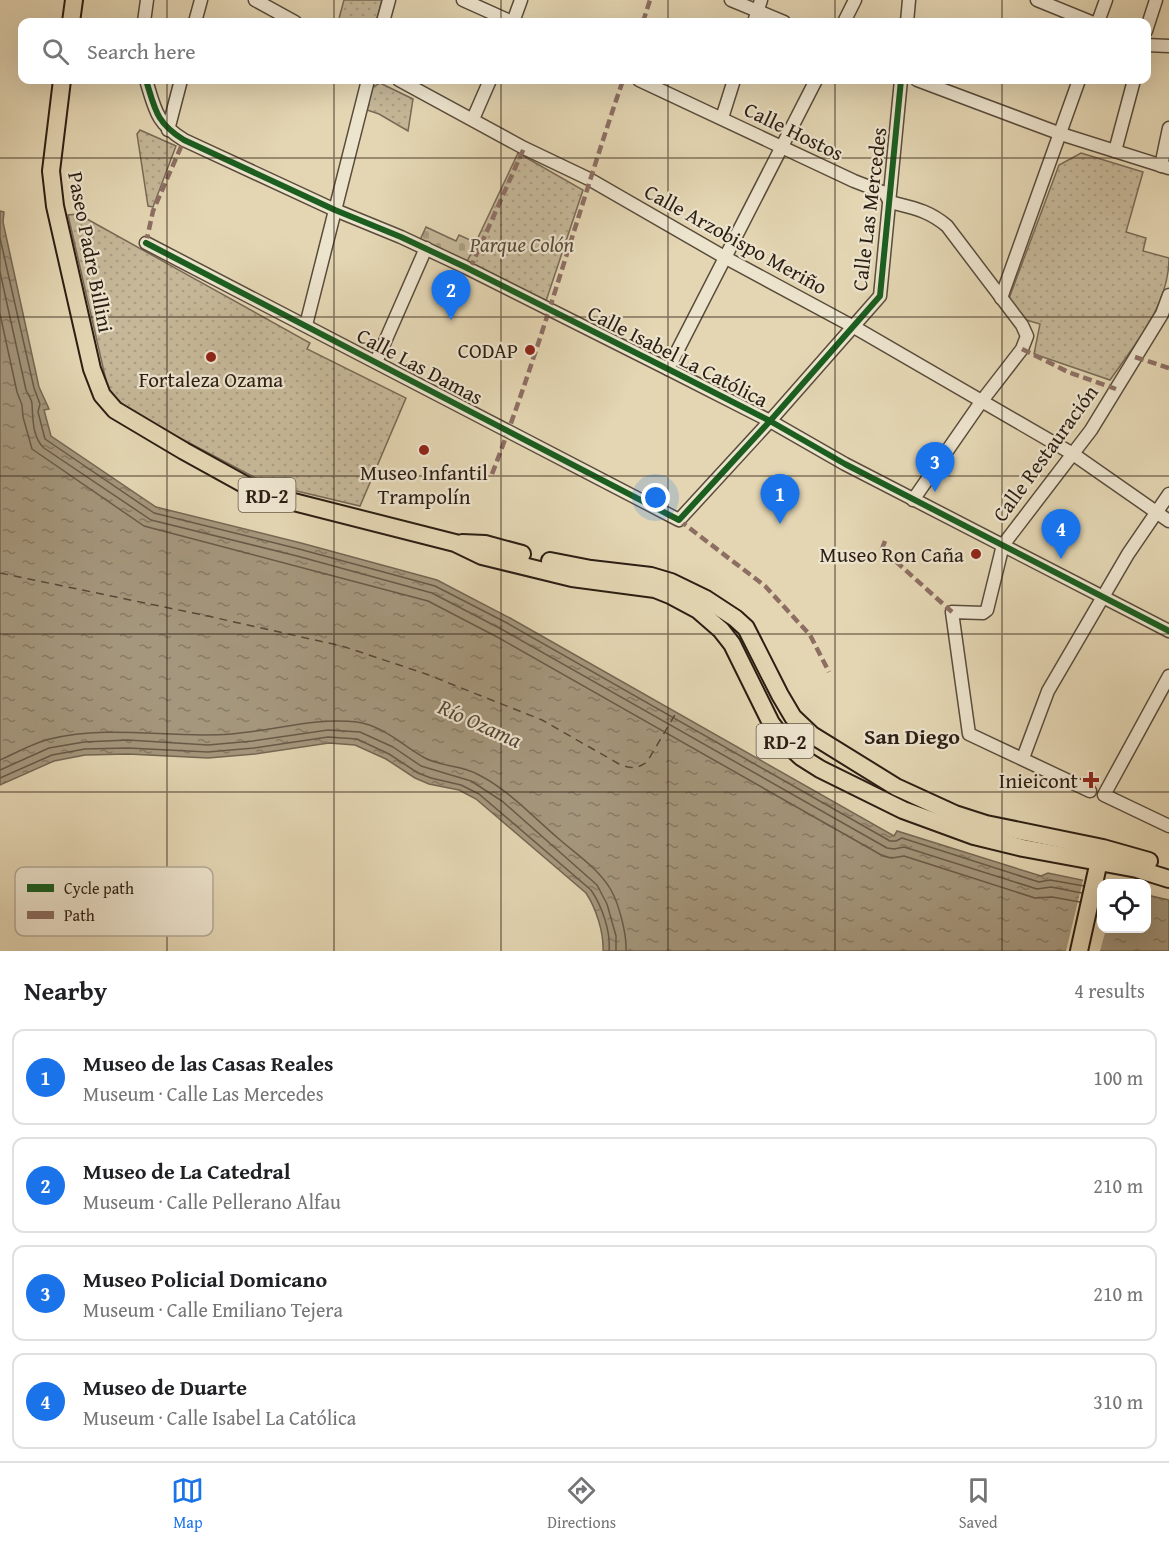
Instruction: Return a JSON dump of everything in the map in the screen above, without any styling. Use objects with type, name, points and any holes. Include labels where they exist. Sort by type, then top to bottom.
[{"type":"main road","points":[[72,18],[74,0]]},
{"type":"main road","name":"Paseo Padre Billini","points":[[61,84],[52,148],[51,171],[55,207],[92,369],[102,395],[115,410],[133,422],[250,488],[270,496],[455,543]]},
{"type":"main road","name":"RD-2","points":[[455,543],[485,544],[569,566],[651,576],[694,592],[735,618],[746,628],[780,695],[794,717],[812,735],[896,787],[955,814],[1099,861],[1169,868]]},
{"type":"main road","name":"RD-2","points":[[455,543],[482,556],[572,578],[639,586],[670,595],[698,610],[721,630],[732,644],[771,723],[793,750],[820,770],[903,810],[959,831],[1023,848],[1137,869],[1169,879]]},
{"type":"main road","points":[[1079,951],[1099,861]]},
{"type":"street","points":[[145,18],[147,0]]},
{"type":"street","points":[[196,18],[201,0]]},
{"type":"street","points":[[255,0],[288,18]]},
{"type":"street","points":[[384,18],[389,0]]},
{"type":"street","points":[[463,0],[504,18]]},
{"type":"street","points":[[514,18],[521,0]]},
{"type":"street","points":[[731,0],[774,18]]},
{"type":"street","points":[[846,18],[855,0]]},
{"type":"street","points":[[907,18],[909,0]]},
{"type":"street","points":[[1037,0],[1081,18]]},
{"type":"street","points":[[1099,18],[1106,0]]},
{"type":"street","points":[[1150,18],[1156,0]]},
{"type":"street","points":[[1151,45],[1169,46]]},
{"type":"street","points":[[147,84],[157,114],[166,128]]},
{"type":"street","points":[[166,128],[180,84]]},
{"type":"street","points":[[306,325],[367,84]]},
{"type":"street","name":"Calle Arzobispo Meriño","points":[[407,84],[524,148],[589,179],[726,258],[854,327],[1073,454],[1169,521]]},
{"type":"street","points":[[473,119],[488,84]]},
{"type":"street","name":"Calle Hostos","points":[[648,84],[854,182],[885,193],[890,202],[925,210],[947,226],[1022,325],[1026,336],[1022,349],[981,402]]},
{"type":"street","points":[[722,118],[733,84]]},
{"type":"street","points":[[668,369],[814,84]]},
{"type":"street","name":"Calle Las Mercedes","points":[[679,520],[770,422],[880,296],[901,84]]},
{"type":"street","points":[[928,84],[1061,134],[1165,167],[1169,128]]},
{"type":"street","points":[[1001,298],[1078,84]]},
{"type":"street","points":[[1115,151],[1133,84]]},
{"type":"street","name":"Calle Isabel La Católica","points":[[166,128],[184,140],[335,210],[426,248],[668,369],[770,422],[834,459],[1169,631]]},
{"type":"street","name":"Calle Las Damas","points":[[146,243],[679,520]]},
{"type":"street","points":[[376,362],[426,248]]},
{"type":"street","name":"Calle Restauración","points":[[1023,758],[969,734],[952,612],[983,613],[987,610],[1003,545],[1091,430],[1165,315],[1169,295]]},
{"type":"street","points":[[913,500],[981,402]]},
{"type":"street","points":[[1090,791],[1023,758],[1048,691],[1102,596],[1169,494]]},
{"type":"street","points":[[1169,676],[1104,795],[1169,825]]},
{"type":"green space","points":[[344,0],[382,0],[377,18],[339,18]]},
{"type":"green space","points":[[382,84],[413,99],[408,131],[379,114],[367,110],[371,88]]},
{"type":"green space","points":[[140,130],[176,146],[153,207],[148,206],[137,134]]},
{"type":"green space","name":"Parque Colón","points":[[518,153],[583,190],[545,304],[466,263]]},
{"type":"green space","points":[[1081,153],[1143,172],[1126,232],[1146,238],[1143,251],[1169,258],[1163,292],[1157,308],[1140,338],[1110,380],[1034,354],[1040,324],[1023,319],[1008,301],[1059,165]]},
{"type":"green space","name":"Fortaleza Ozama","points":[[78,214],[310,343],[307,349],[406,398],[360,506],[267,484],[127,410],[108,389],[68,215]]},
{"type":"green space","points":[[426,227],[456,241],[459,235],[477,243],[466,263],[420,240]]},
{"type":"water","name":"Río Ozama","points":[[0,211],[4,212],[3,222],[39,387],[49,409],[44,410],[51,436],[156,507],[437,580],[510,618],[894,836],[897,831],[1041,876],[1048,873],[1097,883],[1097,933],[1151,933],[1151,896],[1169,900],[1169,951],[603,951],[599,921],[586,893],[476,799],[459,790],[429,784],[415,778],[386,759],[355,745],[329,743],[255,754],[208,758],[128,754],[85,755],[54,761],[0,785]]},
{"type":"pier","points":[[1084,876],[1097,880],[1097,933],[1105,933],[1100,951],[1066,951]]},
{"type":"ferry route","points":[[0,573],[342,646],[426,674],[542,720],[627,767],[634,768],[647,762],[676,713]]},
{"type":"marked path","points":[[644,18],[650,0]]},
{"type":"marked path","points":[[492,474],[544,327],[622,84]]},
{"type":"marked path","points":[[146,243],[153,211],[184,140]]},
{"type":"marked path","points":[[470,269],[524,148]]},
{"type":"marked path","points":[[1022,349],[1068,372],[1116,389]]},
{"type":"marked path","points":[[1135,357],[1169,368]]},
{"type":"marked path","points":[[679,520],[765,586],[810,635],[829,672]]},
{"type":"marked path","points":[[885,541],[882,549],[952,612]]},
{"type":"cycle path","points":[[147,84],[162,121],[184,140],[465,267],[770,421],[845,464],[1169,631]]},
{"type":"cycle path","points":[[146,243],[679,520],[880,296],[901,84]]},
{"type":"place","name":"Museo de La Catedral","points":[[451,320]]},
{"type":"place","name":"CODAP","points":[[530,350]]},
{"type":"place","name":"Fortaleza Ozama","points":[[211,357]]},
{"type":"place","name":"Museo Infantil Trampolín","points":[[424,450]]},
{"type":"place","name":"Museo Policial Domicano","points":[[935,492]]},
{"type":"place","name":"Museo de las Casas Reales","points":[[780,524]]},
{"type":"place","name":"Museo Ron Caña","points":[[976,554]]},
{"type":"place","name":"Museo de Duarte","points":[[1061,559]]},
{"type":"place","name":"Inieicont","points":[[1091,780]]},
{"type":"district","name":"San Diego","points":[[912,736]]}]
